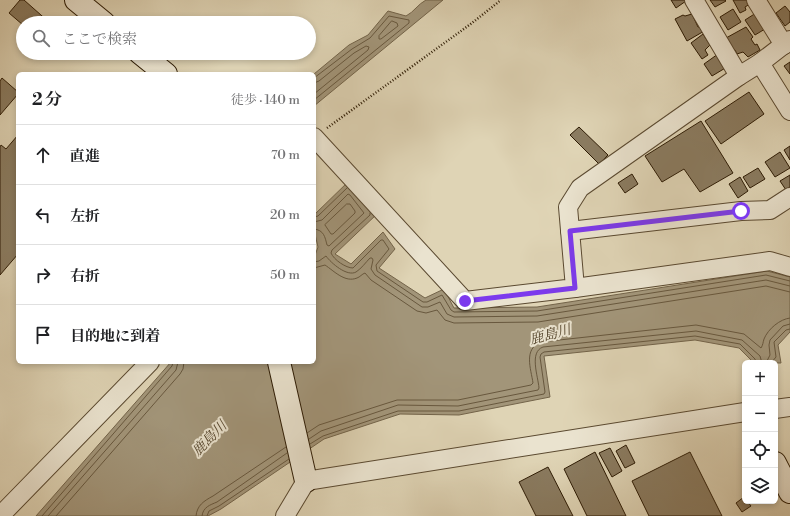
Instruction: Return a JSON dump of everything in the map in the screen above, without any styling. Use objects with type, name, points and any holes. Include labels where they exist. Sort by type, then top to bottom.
[{"type":"street","points":[[76,0],[95,16]]},
{"type":"street","points":[[694,0],[739,76]]},
{"type":"street","points":[[575,288],[568,207],[580,188],[787,43],[756,0]]},
{"type":"street","points":[[149,60],[164,72]]},
{"type":"street","points":[[760,63],[790,111]]},
{"type":"street","points":[[316,139],[465,301],[575,288],[770,261],[790,267]]},
{"type":"street","points":[[570,231],[741,211],[770,210],[790,197]]},
{"type":"street","points":[[0,516],[148,364]]},
{"type":"street","points":[[279,364],[306,481],[285,516]]},
{"type":"street","points":[[778,409],[790,407]]},
{"type":"street","points":[[306,481],[742,412]]},
{"type":"street","points":[[778,468],[790,492]]},
{"type":"path","points":[[316,136],[472,23],[501,0]]},
{"type":"water","points":[[426,0],[443,0],[316,104],[316,72],[349,45],[368,35],[388,11],[406,16]]},
{"type":"water","name":"鹿島川","points":[[350,180],[377,214],[335,254],[351,264],[383,232],[395,249],[379,268],[425,298],[444,289],[454,308],[537,307],[767,271],[790,277],[790,332],[778,345],[781,363],[778,363],[778,360],[751,360],[739,348],[695,340],[544,356],[550,397],[459,415],[400,414],[324,439],[221,509],[208,516],[36,516],[169,364],[316,364],[316,252],[318,247],[316,238],[316,213]]},
{"type":"building","points":[[20,0],[24,0],[42,16],[16,16],[16,19],[9,13]]},
{"type":"building","points":[[671,0],[685,0],[686,1],[676,8]]},
{"type":"building","points":[[710,0],[725,0],[726,1],[715,7]]},
{"type":"building","points":[[733,0],[748,0],[750,4],[745,7],[746,10],[740,13]]},
{"type":"building","points":[[785,6],[790,12],[790,22],[785,26],[776,13]]},
{"type":"building","points":[[733,9],[741,22],[728,30],[720,17]]},
{"type":"building","points":[[756,13],[765,29],[755,35],[745,20]]},
{"type":"building","points":[[692,14],[698,27],[704,27],[706,30],[687,41],[675,19],[683,15],[685,16]]},
{"type":"building","points":[[746,27],[753,37],[751,39],[755,45],[757,44],[760,50],[748,57],[743,52],[737,54],[735,50],[731,48],[726,38]]},
{"type":"building","points":[[703,34],[710,45],[705,50],[708,55],[702,59],[691,43]]},
{"type":"building","points":[[718,54],[727,67],[712,76],[704,64]]},
{"type":"building","points":[[790,62],[790,74],[784,66]]},
{"type":"building","points":[[2,78],[16,90],[16,96],[0,115],[0,81]]},
{"type":"building","points":[[749,92],[764,114],[721,144],[705,121]]},
{"type":"building","points":[[701,121],[733,173],[700,192],[684,169],[662,182],[645,156]]},
{"type":"building","points":[[579,127],[608,155],[599,164],[570,135]]},
{"type":"building","points":[[16,137],[16,256],[0,275],[1,145],[6,149]]},
{"type":"building","points":[[790,146],[790,160],[784,150]]},
{"type":"building","points":[[780,152],[790,168],[775,177],[765,162]]},
{"type":"building","points":[[758,168],[765,179],[750,188],[743,177]]},
{"type":"building","points":[[632,174],[638,184],[625,193],[618,183]]},
{"type":"building","points":[[790,175],[790,187],[786,190],[780,181]]},
{"type":"building","points":[[740,177],[748,191],[738,198],[729,184]]},
{"type":"building","points":[[626,445],[635,463],[625,468],[616,451]]},
{"type":"building","points":[[610,448],[622,471],[612,477],[599,453]]},
{"type":"building","points":[[595,452],[626,516],[587,516],[564,469]]},
{"type":"building","points":[[690,452],[722,516],[649,516],[632,481]]},
{"type":"building","points":[[548,467],[573,516],[536,516],[519,482]]},
{"type":"building","points":[[742,498],[742,504],[749,504],[751,506],[742,512],[736,503]]},
{"type":"route","points":[[465,301],[575,288],[570,231],[741,211]]}]
